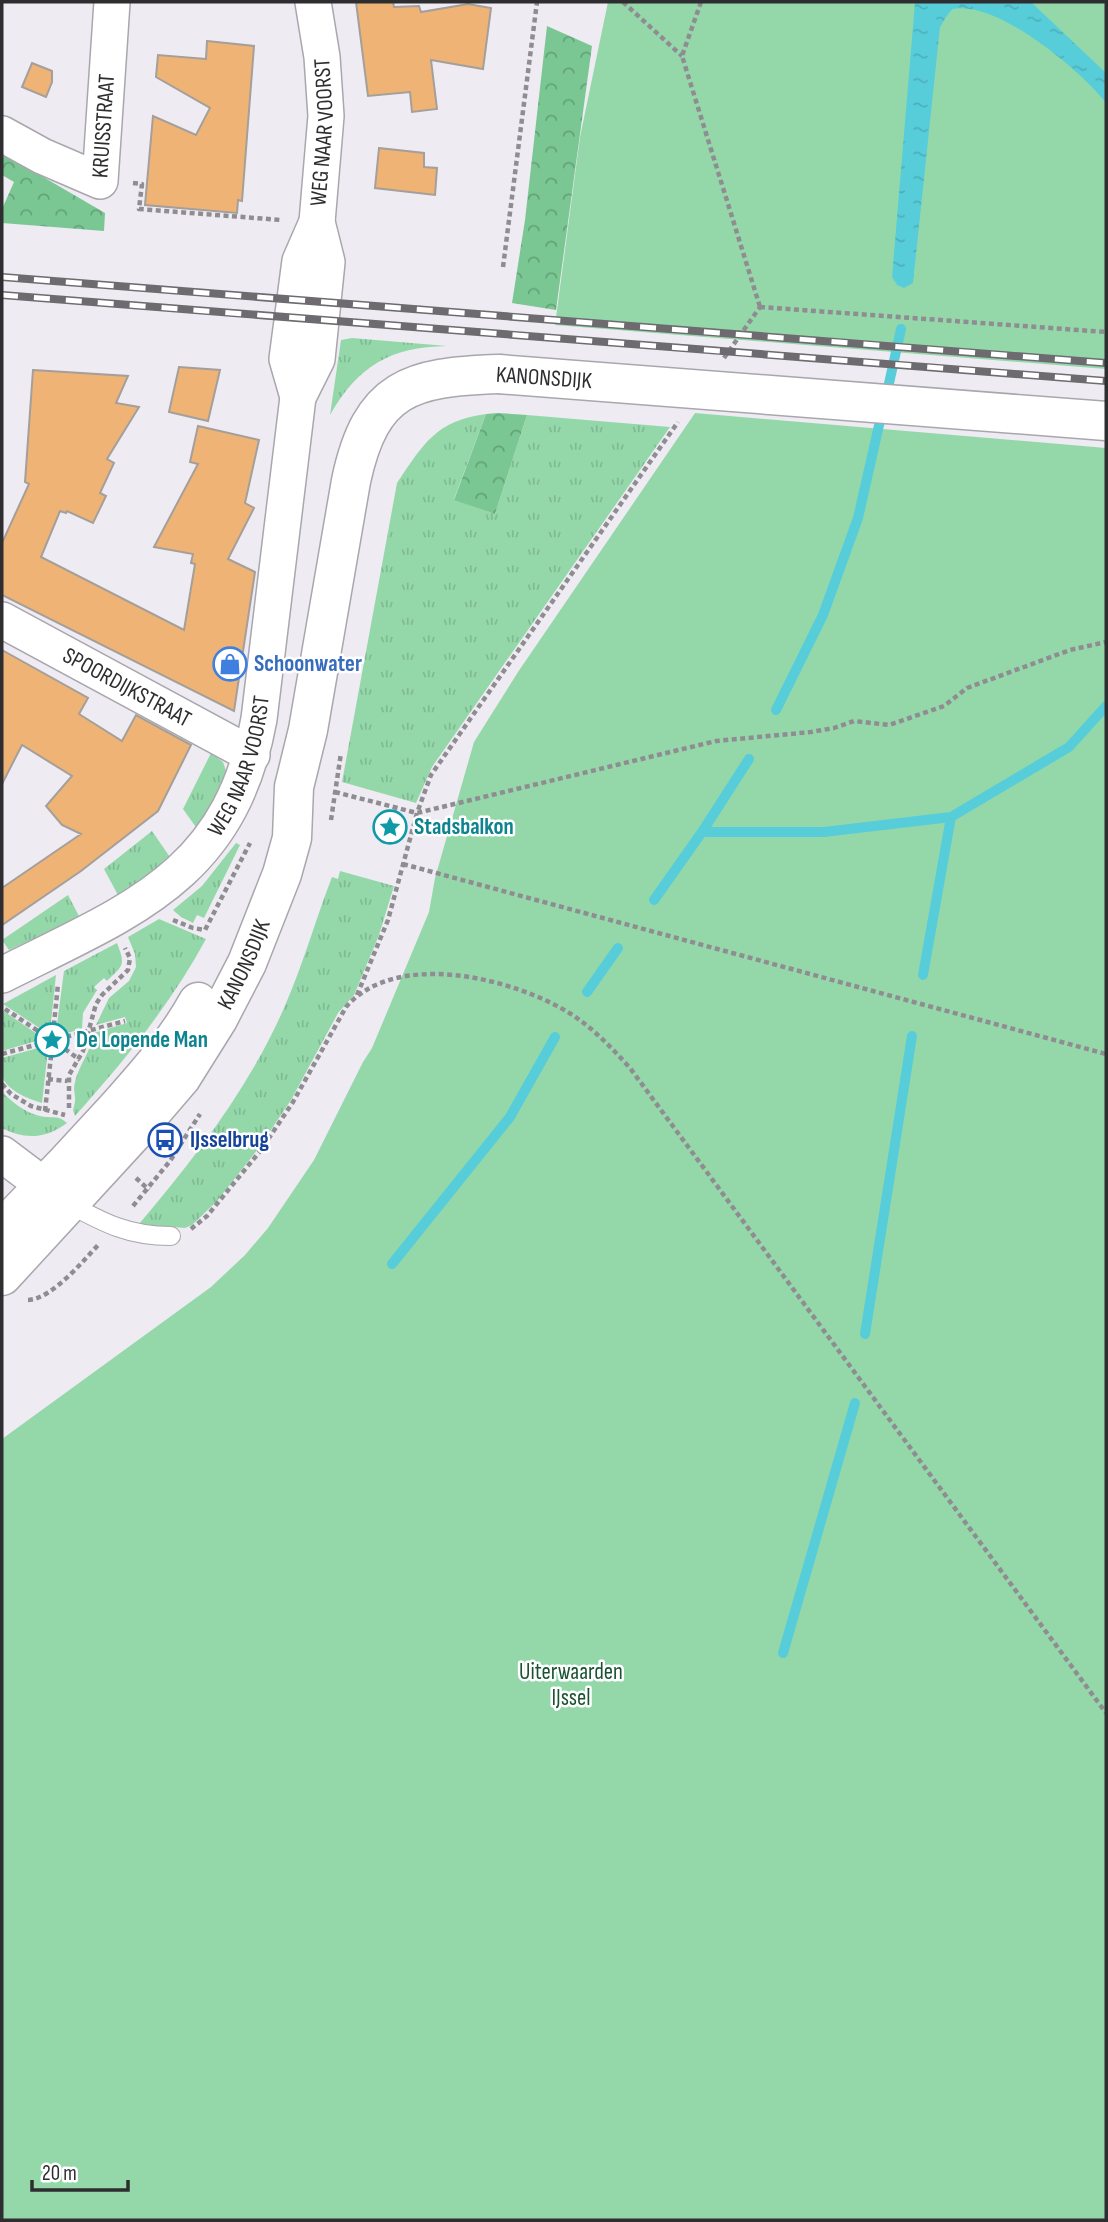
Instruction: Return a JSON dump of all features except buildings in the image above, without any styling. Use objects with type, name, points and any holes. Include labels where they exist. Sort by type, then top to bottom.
[{"type":"street","name":"KRUISSTRAAT","points":[[2,134],[42,156],[100,181],[112,2]]},
{"type":"street","name":"WEG NAAR VOORST","points":[[2,975],[127,911],[172,881],[200,852],[228,812],[252,755],[259,719],[298,397],[317,359],[327,262],[317,222],[326,116],[323,57],[313,2]]},
{"type":"street","name":"KANONSDIJK","points":[[2,1230],[56,1195],[139,1127],[181,1077],[218,1018],[247,963],[282,874],[292,838],[294,787],[308,730],[357,454],[365,432],[393,396],[408,387],[446,377],[499,374],[1106,421]]},
{"type":"street","name":"SPOORDIJKSTRAAT","points":[[2,621],[252,755]]},
{"type":"street","points":[[2,1154],[56,1195]]},
{"type":"street","name":"KANONSDIJK","points":[[12,1288],[56,1195]]},
{"type":"lane","points":[[56,1195],[113,1228],[153,1236],[171,1236]]},
{"type":"path","points":[[503,267],[537,2]]},
{"type":"path","points":[[623,2],[682,56],[760,307]]},
{"type":"path","points":[[682,56],[701,2]]},
{"type":"path","points":[[100,181],[142,184],[139,209],[317,222]]},
{"type":"path","points":[[760,307],[1106,332]]},
{"type":"path","points":[[720,362],[760,307]]},
{"type":"path","points":[[357,996],[382,935],[426,785],[441,759],[681,417]]},
{"type":"path","points":[[342,751],[335,792],[417,813],[716,741],[811,732],[853,721],[889,725],[944,706],[967,688],[1070,650],[1106,642]]},
{"type":"path","points":[[171,918],[193,928],[205,930],[251,841]]},
{"type":"path","points":[[404,864],[1106,1054]]},
{"type":"path","points":[[45,1111],[52,1047],[49,1038],[62,945]]},
{"type":"path","points":[[65,1115],[69,1099],[67,1081],[79,1059],[96,1004],[128,970],[130,958],[125,947]]},
{"type":"path","points":[[171,1236],[186,1232],[202,1222],[250,1165],[293,1102],[341,1014],[357,996],[380,981],[432,974],[494,981],[569,1013],[603,1038],[681,1136],[766,1255],[1106,1713]]},
{"type":"path","points":[[2,1006],[79,1059]]},
{"type":"path","points":[[52,1047],[58,1042],[88,1031],[125,1021]]},
{"type":"path","points":[[2,1054],[49,1038]]},
{"type":"path","points":[[48,1079],[67,1081]]},
{"type":"path","points":[[12,1288],[34,1300],[54,1289],[113,1228]]},
{"type":"green space","points":[[608,2],[1106,2],[1106,369],[555,325],[580,137]]},
{"type":"green space","points":[[547,26],[592,46],[556,310],[512,303],[525,220]]},
{"type":"green space","points":[[2,153],[105,213],[104,231],[2,223],[2,209],[14,182],[2,175]]},
{"type":"green space","points":[[352,338],[447,346],[409,350],[378,362],[352,384],[330,415],[341,340]]},
{"type":"green space","name":"Uiterwaarden IJssel","points":[[695,413],[1106,448],[1106,2220],[2,2220],[2,1439],[211,1287],[245,1255],[268,1228],[314,1160],[372,1048],[429,912],[435,878],[474,742],[518,672]]},
{"type":"green space","points":[[486,414],[454,499],[495,514],[527,415],[670,427],[432,767],[416,803],[342,782],[397,483],[424,445],[443,428],[469,417]]},
{"type":"green space","points":[[486,414],[527,415],[495,514],[454,500]]},
{"type":"green space","points":[[211,753],[223,762],[228,777],[198,830],[183,809]]},
{"type":"green space","points":[[152,831],[172,860],[119,897],[104,869]]},
{"type":"green space","points":[[236,843],[240,845],[204,918],[197,915],[193,923],[181,917],[173,910],[202,886]]},
{"type":"green space","points":[[340,871],[394,886],[379,935],[354,995],[338,1013],[291,1100],[258,1149],[217,1201],[192,1225],[185,1228],[139,1224],[200,1148],[238,1094],[270,1038],[291,992],[332,877],[338,879]]},
{"type":"green space","points":[[68,895],[80,918],[9,950],[2,940]]},
{"type":"green space","points":[[159,919],[206,939],[146,1031],[75,1116],[75,1082],[94,1033],[127,1023],[125,1017],[96,1025],[109,998],[129,981],[136,967],[135,954],[128,937]]},
{"type":"green space","points":[[117,943],[121,965],[107,981],[104,978],[94,987],[97,990],[83,1013],[82,1029],[59,1035],[56,1032],[64,971]]},
{"type":"green space","points":[[56,975],[50,1031],[47,1033],[3,1004]]},
{"type":"green space","points":[[2,1010],[43,1038],[43,1039],[2,1051]]},
{"type":"green space","points":[[45,1046],[48,1049],[42,1103],[13,1090],[2,1076],[1,1069],[2,1058]]},
{"type":"green space","points":[[2,1092],[30,1112],[67,1123],[43,1135],[27,1136],[10,1132],[2,1128]]},
{"type":"water","points":[[915,2],[1031,2],[1106,73],[1106,103],[1059,57],[1015,27],[972,9],[953,9],[940,27],[913,283],[904,288],[897,285],[892,277]]},
{"type":"waterway","points":[[886,397],[901,329]]},
{"type":"waterway","points":[[776,710],[823,615],[858,518],[882,412]]},
{"type":"waterway","points":[[702,832],[824,832],[951,817],[1069,747],[1106,706]]},
{"type":"waterway","points":[[654,900],[749,759]]},
{"type":"waterway","points":[[923,975],[951,817]]},
{"type":"waterway","points":[[587,992],[618,948]]},
{"type":"waterway","points":[[865,1334],[912,1036]]},
{"type":"waterway","points":[[392,1264],[510,1117],[555,1037]]},
{"type":"waterway","points":[[783,1653],[855,1403]]},
{"type":"railway","points":[[2,277],[1106,363]]},
{"type":"railway","points":[[2,295],[1106,381]]},
{"type":"place","name":"Schoonwater","points":[[230,664]]},
{"type":"place","name":"Stadsbalkon","points":[[390,827]]},
{"type":"place","name":"De Lopende Man","points":[[52,1040]]},
{"type":"place","name":"IJsselbrug","points":[[165,1140]]}]
